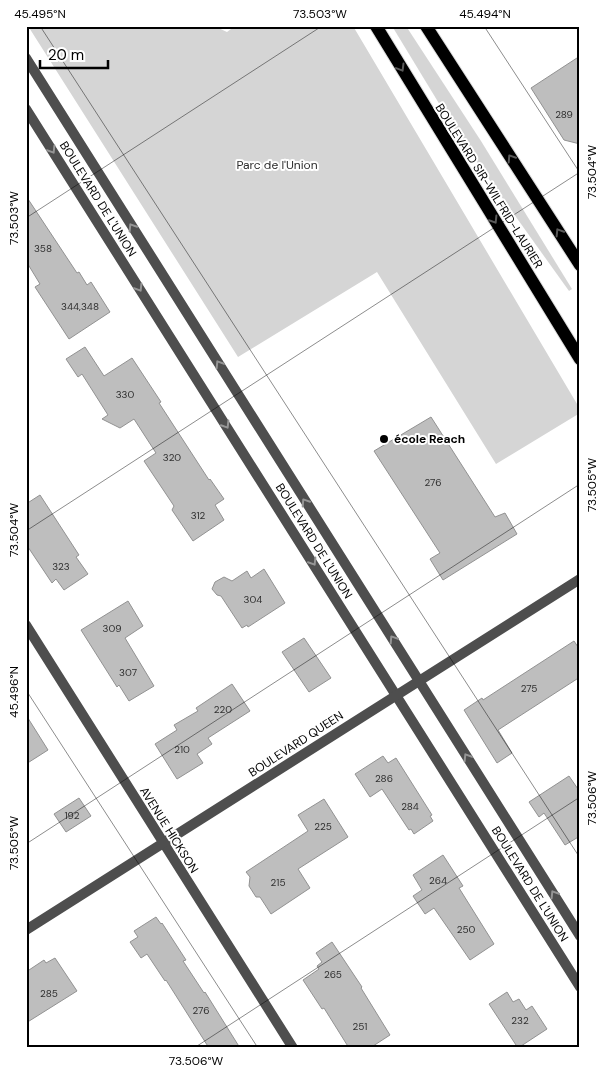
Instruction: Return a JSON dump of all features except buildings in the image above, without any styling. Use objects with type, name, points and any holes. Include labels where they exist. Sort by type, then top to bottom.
[{"type":"main road","name":"BOULEVARD SIR-WILFRID-LAURIER","points":[[376,26],[580,359]]},
{"type":"main road","points":[[426,26],[580,265]]},
{"type":"street","name":"BOULEVARD DE L'UNION","points":[[26,58],[580,936]]},
{"type":"street","name":"BOULEVARD DE L'UNION","points":[[26,109],[580,987]]},
{"type":"street","name":"BOULEVARD QUEEN","points":[[26,930],[580,579]]},
{"type":"street","name":"AVENUE HICKSON","points":[[26,626],[293,1048]]},
{"type":"green space","name":"Parc de l'Union","points":[[28,26],[214,26],[227,32],[235,26],[353,26],[580,409],[580,413],[496,464],[377,272],[238,357]]},
{"type":"green space","points":[[392,26],[406,26],[481,141],[572,289],[569,291],[463,143]]},
{"type":"place","name":"école Reach","points":[[384,439]]}]
